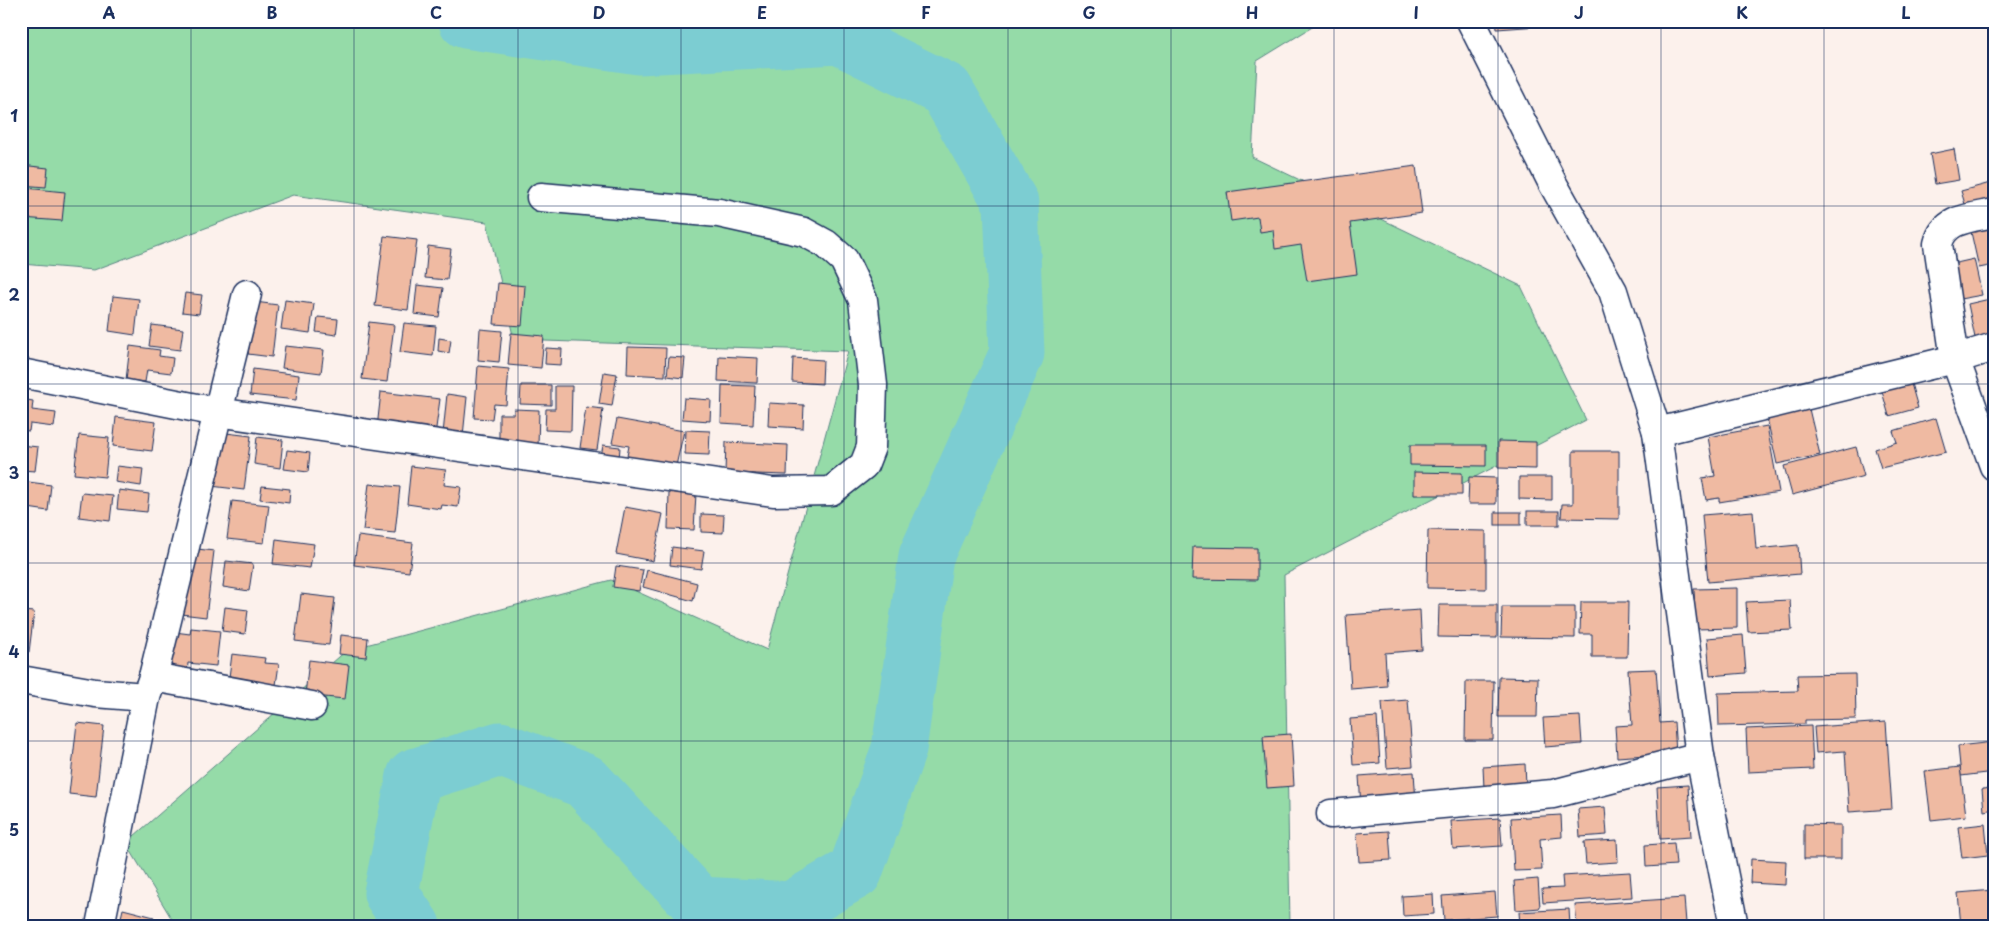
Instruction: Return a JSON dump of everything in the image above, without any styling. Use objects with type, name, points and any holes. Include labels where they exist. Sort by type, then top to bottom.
[{"type":"street","points":[[1470,21],[1553,184],[1613,291],[1657,432],[1700,756],[1734,926]]},
{"type":"street","points":[[21,373],[217,412],[773,492],[831,491],[864,465],[871,447],[872,385],[862,300],[844,260],[826,244],[804,232],[719,213],[540,197]]},
{"type":"street","points":[[1994,213],[1948,225],[1940,235],[1938,244],[1956,359],[1994,466]]},
{"type":"street","points":[[100,926],[149,687],[247,294]]},
{"type":"street","points":[[1657,432],[1956,359],[1994,347]]},
{"type":"street","points":[[21,680],[95,693],[149,687],[312,706]]},
{"type":"street","points":[[1331,814],[1553,794],[1700,756]]},
{"type":"green space","points":[[21,21],[1322,21],[1257,61],[1252,157],[1521,286],[1586,420],[1284,575],[1290,926],[176,926],[126,843],[347,650],[611,580],[767,650],[848,351],[514,340],[487,222],[293,195],[94,270],[21,264]]},
{"type":"building","points":[[1496,21],[1552,21],[1553,25],[1497,29]]},
{"type":"building","points":[[1954,149],[1959,180],[1935,184],[1930,154]]},
{"type":"building","points":[[21,165],[48,168],[46,187],[21,185]]},
{"type":"building","points":[[1416,166],[1422,213],[1350,223],[1357,274],[1307,281],[1301,245],[1275,249],[1273,230],[1260,232],[1258,217],[1231,221],[1227,192]]},
{"type":"building","points":[[1994,182],[1994,206],[1968,214],[1961,191]]},
{"type":"building","points":[[25,188],[65,192],[62,221],[22,218]]},
{"type":"building","points":[[1994,227],[1994,265],[1979,268],[1971,232]]},
{"type":"building","points":[[384,236],[417,240],[408,310],[375,306]]},
{"type":"building","points":[[428,246],[451,249],[447,280],[425,278]]},
{"type":"building","points":[[1974,259],[1982,295],[1960,299],[1952,264]]},
{"type":"building","points":[[498,283],[525,286],[522,326],[494,324]]},
{"type":"building","points":[[417,285],[443,288],[439,317],[414,314]]},
{"type":"building","points":[[185,293],[202,295],[199,314],[182,312]]},
{"type":"building","points":[[113,296],[139,299],[135,335],[109,331]]},
{"type":"building","points":[[1994,298],[1994,333],[1975,338],[1968,304]]},
{"type":"building","points":[[285,300],[314,304],[310,333],[281,329]]},
{"type":"building","points":[[255,302],[278,305],[272,357],[248,354]]},
{"type":"building","points":[[318,317],[338,319],[336,335],[316,332]]},
{"type":"building","points":[[369,322],[394,325],[387,382],[362,379]]},
{"type":"building","points":[[404,323],[436,326],[433,356],[400,352]]},
{"type":"building","points":[[152,325],[183,329],[180,350],[149,346]]},
{"type":"building","points":[[480,329],[502,331],[499,362],[478,360]]},
{"type":"building","points":[[511,333],[544,336],[541,368],[508,365]]},
{"type":"building","points":[[439,338],[451,340],[449,353],[438,351]]},
{"type":"building","points":[[130,346],[160,350],[159,356],[173,358],[171,373],[147,370],[145,382],[126,380]]},
{"type":"building","points":[[285,346],[324,350],[321,373],[282,368]]},
{"type":"building","points":[[628,347],[666,348],[665,376],[627,374]]},
{"type":"building","points":[[546,348],[562,349],[561,365],[545,364]]},
{"type":"building","points":[[719,356],[758,358],[757,383],[718,381]]},
{"type":"building","points":[[669,357],[685,358],[683,378],[667,376]]},
{"type":"building","points":[[793,358],[823,360],[822,384],[792,382]]},
{"type":"building","points":[[478,366],[509,369],[506,405],[494,404],[492,419],[474,418]]},
{"type":"building","points":[[253,369],[299,375],[296,400],[250,395]]},
{"type":"building","points":[[604,372],[617,374],[612,406],[599,404]]},
{"type":"building","points":[[1910,380],[1918,408],[1889,416],[1881,388]]},
{"type":"building","points":[[521,385],[551,385],[551,405],[520,404]]},
{"type":"building","points":[[722,385],[755,386],[753,425],[721,423]]},
{"type":"building","points":[[555,386],[572,386],[571,431],[545,430],[546,409],[555,409]]},
{"type":"building","points":[[381,392],[440,399],[435,435],[377,428]]},
{"type":"building","points":[[447,394],[467,397],[463,436],[443,434]]},
{"type":"building","points":[[684,398],[711,400],[710,421],[682,419]]},
{"type":"building","points":[[21,399],[33,401],[32,410],[56,413],[54,427],[30,424],[29,431],[21,430]]},
{"type":"building","points":[[769,403],[804,405],[803,428],[768,426]]},
{"type":"building","points":[[586,407],[603,409],[597,450],[580,448]]},
{"type":"building","points":[[514,409],[539,410],[538,446],[513,446],[513,441],[499,440],[499,414],[514,414]]},
{"type":"building","points":[[1809,409],[1820,455],[1777,464],[1767,418]]},
{"type":"building","points":[[116,417],[156,422],[152,451],[113,446]]},
{"type":"building","points":[[1936,418],[1946,452],[1881,468],[1875,449],[1897,442],[1893,431]]},
{"type":"building","points":[[617,419],[684,431],[675,470],[626,461],[629,446],[612,443]]},
{"type":"building","points":[[1767,426],[1779,492],[1719,502],[1719,498],[1706,500],[1702,478],[1715,476],[1708,437]]},
{"type":"building","points":[[686,430],[710,431],[709,455],[685,454]]},
{"type":"building","points":[[218,432],[251,436],[244,490],[211,486]]},
{"type":"building","points":[[79,435],[109,438],[105,477],[74,474]]},
{"type":"building","points":[[257,437],[283,440],[280,468],[254,464]]},
{"type":"building","points":[[1498,441],[1536,442],[1536,469],[1498,468]]},
{"type":"building","points":[[726,442],[788,445],[787,475],[725,473]]},
{"type":"building","points":[[21,445],[38,447],[35,471],[21,470]]},
{"type":"building","points":[[603,445],[620,447],[619,460],[601,457]]},
{"type":"building","points":[[1410,445],[1486,445],[1486,466],[1410,465]]},
{"type":"building","points":[[1856,447],[1864,476],[1792,495],[1784,466]]},
{"type":"building","points":[[287,450],[310,453],[308,472],[284,469]]},
{"type":"building","points":[[1573,451],[1619,451],[1619,519],[1561,518],[1562,504],[1573,504]]},
{"type":"building","points":[[117,466],[143,469],[141,486],[115,482]]},
{"type":"building","points":[[411,466],[446,470],[444,485],[461,487],[458,507],[442,505],[441,509],[407,504]]},
{"type":"building","points":[[1414,472],[1462,473],[1462,495],[1414,495]]},
{"type":"building","points":[[1469,477],[1496,478],[1496,504],[1468,504]]},
{"type":"building","points":[[1519,477],[1552,477],[1552,500],[1519,499]]},
{"type":"building","points":[[21,481],[51,485],[48,511],[21,507]]},
{"type":"building","points":[[369,484],[400,487],[395,533],[363,530]]},
{"type":"building","points":[[262,486],[290,489],[289,503],[260,499]]},
{"type":"building","points":[[119,490],[149,494],[147,512],[117,509]]},
{"type":"building","points":[[669,492],[696,493],[694,530],[668,529]]},
{"type":"building","points":[[82,493],[113,496],[110,521],[79,517]]},
{"type":"building","points":[[232,501],[269,505],[264,543],[227,539]]},
{"type":"building","points":[[625,507],[663,514],[653,561],[616,554]]},
{"type":"building","points":[[21,508],[27,509],[25,526],[21,526]]},
{"type":"building","points":[[1527,511],[1559,511],[1559,525],[1527,525]]},
{"type":"building","points":[[1753,511],[1756,549],[1798,545],[1800,574],[1708,582],[1702,515]]},
{"type":"building","points":[[1495,512],[1521,512],[1521,525],[1495,525]]},
{"type":"building","points":[[701,514],[724,515],[723,533],[701,532]]},
{"type":"building","points":[[1428,530],[1486,531],[1486,589],[1427,588]]},
{"type":"building","points":[[358,536],[413,543],[409,572],[354,565]]},
{"type":"building","points":[[276,539],[314,544],[310,568],[273,564]]},
{"type":"building","points":[[672,547],[704,551],[701,569],[670,565]]},
{"type":"building","points":[[1193,547],[1257,548],[1257,580],[1192,579]]},
{"type":"building","points":[[189,548],[214,551],[206,617],[181,614]]},
{"type":"building","points":[[226,561],[253,564],[249,591],[223,587]]},
{"type":"building","points":[[616,566],[643,570],[639,591],[613,587]]},
{"type":"building","points":[[647,570],[697,583],[693,601],[643,587]]},
{"type":"building","points":[[1737,588],[1737,628],[1695,629],[1694,589]]},
{"type":"building","points":[[301,594],[335,598],[329,645],[295,641]]},
{"type":"building","points":[[1790,600],[1792,630],[1748,632],[1746,602]]},
{"type":"building","points":[[1581,602],[1628,602],[1627,657],[1592,657],[1592,634],[1580,634]]},
{"type":"building","points":[[1439,605],[1497,605],[1497,638],[1438,637]]},
{"type":"building","points":[[225,607],[248,610],[245,634],[222,631]]},
{"type":"building","points":[[1502,607],[1575,607],[1575,638],[1501,637]]},
{"type":"building","points":[[1420,610],[1422,650],[1385,653],[1387,686],[1351,689],[1346,615]]},
{"type":"building","points":[[21,611],[34,612],[29,652],[21,651]]},
{"type":"building","points":[[191,628],[220,631],[216,666],[188,663],[187,673],[163,671],[167,631],[190,634]]},
{"type":"building","points":[[341,635],[368,638],[366,657],[339,654]]},
{"type":"building","points":[[1743,635],[1746,673],[1710,676],[1707,638]]},
{"type":"building","points":[[232,654],[265,658],[264,663],[279,664],[276,685],[228,685]]},
{"type":"building","points":[[309,660],[349,665],[345,699],[305,695]]},
{"type":"building","points":[[1656,669],[1660,723],[1674,722],[1676,753],[1617,757],[1615,726],[1632,725],[1628,670]]},
{"type":"building","points":[[1855,674],[1856,719],[1805,720],[1805,724],[1719,726],[1718,693],[1798,691],[1797,675]]},
{"type":"building","points":[[1499,677],[1538,678],[1537,717],[1498,717]]},
{"type":"building","points":[[1466,681],[1494,681],[1493,740],[1465,740]]},
{"type":"building","points":[[1408,700],[1413,766],[1387,768],[1382,702]]},
{"type":"building","points":[[1580,716],[1582,744],[1545,747],[1543,718]]},
{"type":"building","points":[[1377,717],[1380,763],[1353,765],[1350,719]]},
{"type":"building","points":[[1886,722],[1892,809],[1849,812],[1845,751],[1816,753],[1814,727]]},
{"type":"building","points":[[77,723],[104,726],[96,797],[69,794]]},
{"type":"building","points":[[1811,726],[1813,769],[1748,772],[1746,729]]},
{"type":"building","points":[[1291,734],[1294,786],[1267,788],[1263,736]]},
{"type":"building","points":[[1993,742],[1994,772],[1961,776],[1958,746]]},
{"type":"building","points":[[1525,764],[1526,785],[1484,788],[1483,767]]},
{"type":"building","points":[[1960,767],[1966,816],[1931,820],[1925,771]]},
{"type":"building","points":[[1414,772],[1416,803],[1361,806],[1359,776]]},
{"type":"building","points":[[1688,785],[1691,837],[1660,839],[1657,787]]},
{"type":"building","points":[[1994,788],[1994,809],[1984,811],[1982,789]]},
{"type":"building","points":[[1605,807],[1607,835],[1580,837],[1578,809]]},
{"type":"building","points":[[1561,815],[1562,837],[1540,839],[1542,870],[1514,871],[1511,818]]},
{"type":"building","points":[[1500,818],[1502,846],[1453,849],[1451,821]]},
{"type":"building","points":[[1804,824],[1841,825],[1841,859],[1804,859]]},
{"type":"building","points":[[1985,824],[1988,855],[1962,858],[1958,827]]},
{"type":"building","points":[[1389,831],[1391,860],[1359,862],[1357,833]]},
{"type":"building","points":[[1617,840],[1618,862],[1586,864],[1584,842]]},
{"type":"building","points":[[1674,843],[1676,865],[1646,867],[1645,845]]},
{"type":"building","points":[[1751,859],[1786,861],[1785,885],[1750,883]]},
{"type":"building","points":[[1630,872],[1632,897],[1543,903],[1542,889],[1563,888],[1562,876]]},
{"type":"building","points":[[1538,879],[1540,908],[1516,910],[1514,881]]},
{"type":"building","points":[[1994,890],[1994,926],[1961,926],[1958,893]]},
{"type":"building","points":[[1495,892],[1497,916],[1444,920],[1442,896]]},
{"type":"building","points":[[1433,894],[1434,914],[1403,916],[1402,896]]},
{"type":"building","points":[[1684,898],[1686,923],[1636,926],[1577,926],[1575,905]]},
{"type":"building","points":[[123,909],[154,917],[152,926],[119,926]]},
{"type":"building","points":[[1569,909],[1570,926],[1520,926],[1519,912]]},
{"type":"building","points":[[1497,921],[1498,926],[1435,926],[1435,925]]},
{"type":"building","points":[[1517,923],[1518,926],[1503,926],[1503,924]]},
{"type":"waterway","points":[[413,926],[391,893],[414,776],[500,749],[585,781],[699,904],[791,909],[855,872],[899,749],[926,556],[1017,353],[1011,203],[946,90],[839,37],[639,47],[466,21]]}]
